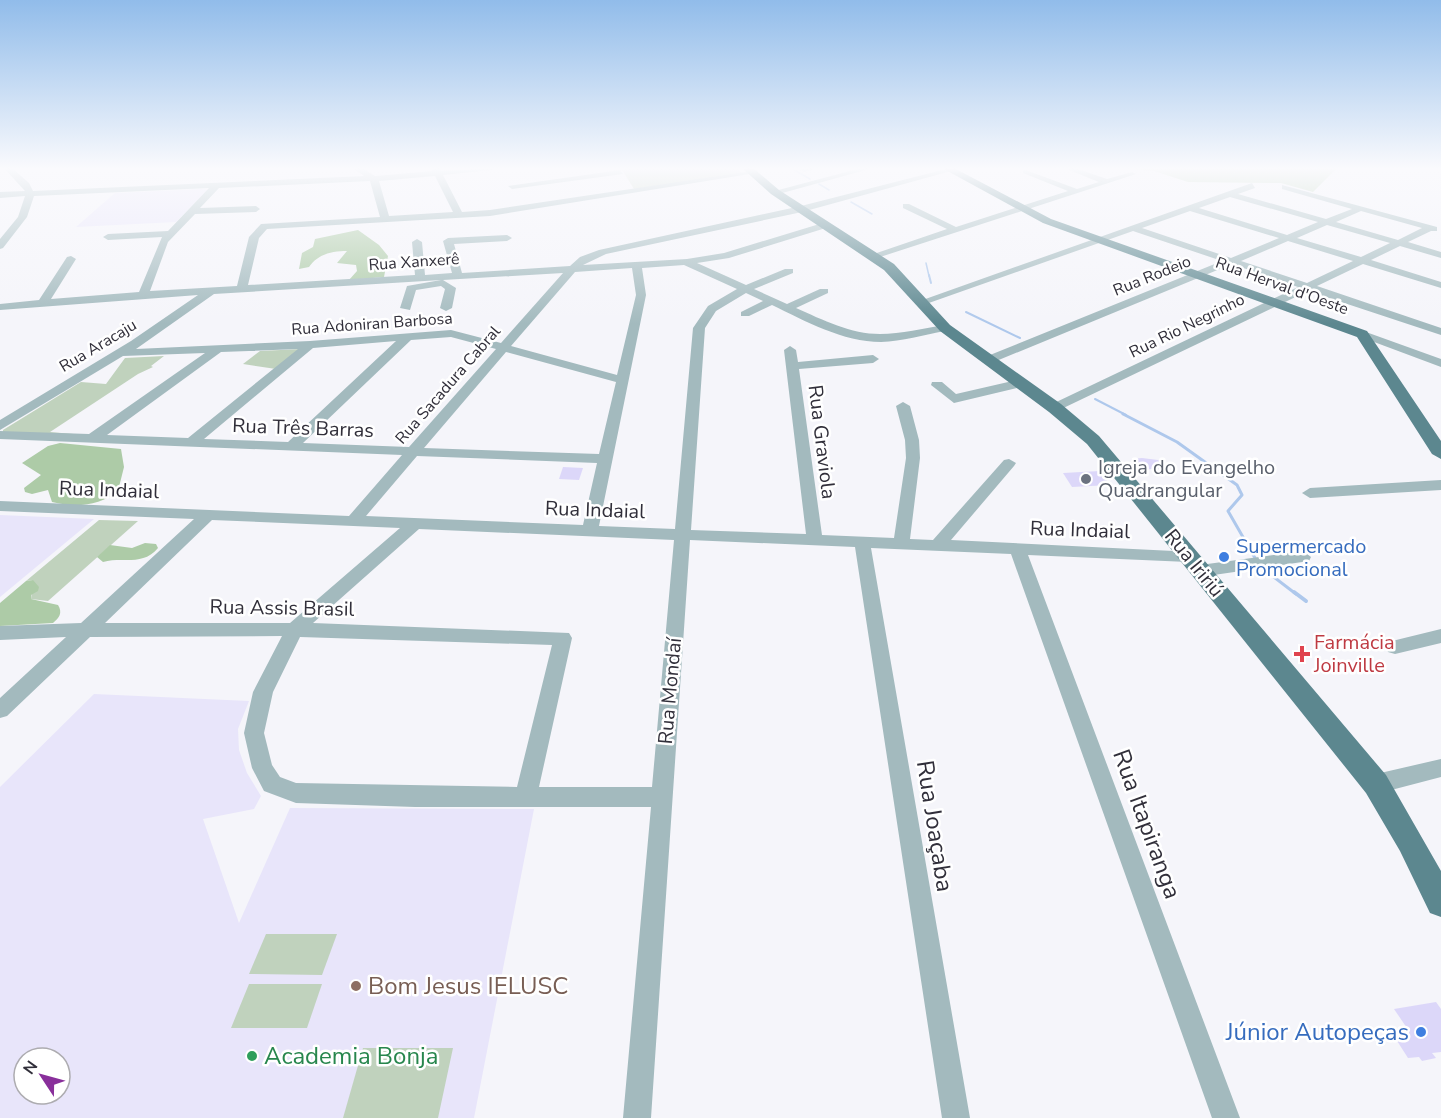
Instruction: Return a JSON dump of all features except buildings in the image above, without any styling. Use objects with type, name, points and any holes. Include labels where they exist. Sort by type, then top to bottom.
[{"type":"main road","name":"Rua Iririú","points":[[819,220],[897,275],[945,328],[1055,408],[1093,440],[1376,784],[1410,841],[1441,902]]},
{"type":"main road","name":"Rua Herval d'Oeste","points":[[1050,220],[1362,334]]},
{"type":"main road","points":[[1362,334],[1441,454]]},
{"type":"street","points":[[0,246],[19,220]]},
{"type":"street","points":[[143,295],[162,246],[183,220]]},
{"type":"street","points":[[242,289],[254,237],[264,226],[382,220]]},
{"type":"street","points":[[387,220],[415,223],[431,220]]},
{"type":"street","points":[[570,271],[584,259],[603,252],[748,220]]},
{"type":"street","points":[[936,220],[956,230]]},
{"type":"street","points":[[873,256],[987,220]]},
{"type":"street","points":[[922,302],[1156,220]]},
{"type":"street","points":[[1230,220],[1441,285]]},
{"type":"street","points":[[1321,220],[1441,255]]},
{"type":"street","name":"Rua Rodeio","points":[[988,360],[1331,220]]},
{"type":"street","points":[[1404,220],[1436,229]]},
{"type":"street","name":"Rua Xanxerê","points":[[0,307],[143,295],[637,267],[725,256],[826,225]]},
{"type":"street","points":[[1134,228],[1441,332]]},
{"type":"street","name":"Rua Rio Negrinho","points":[[1055,408],[1399,243],[1436,229]]},
{"type":"street","points":[[108,237],[170,234]]},
{"type":"street","points":[[458,276],[448,241],[507,238]]},
{"type":"street","points":[[417,242],[420,278]]},
{"type":"street","points":[[43,303],[71,259]]},
{"type":"street","points":[[687,262],[835,329],[863,336],[889,337],[945,328]]},
{"type":"street","points":[[590,531],[641,295],[637,267]]},
{"type":"street","name":"Rua Sacadura Cabral","points":[[353,521],[570,271]]},
{"type":"street","points":[[747,290],[789,271]]},
{"type":"street","points":[[406,308],[411,288],[438,280],[451,288],[446,308]]},
{"type":"street","name":"Rua Mondaí","points":[[637,1118],[700,321],[715,306],[747,290]]},
{"type":"street","name":"Rua Aracaju","points":[[0,426],[119,353],[212,291]]},
{"type":"street","points":[[788,308],[824,291]]},
{"type":"street","points":[[746,314],[772,301]]},
{"type":"street","name":"Rua Adoniran Barbosa","points":[[119,353],[310,345],[457,333],[621,380]]},
{"type":"street","name":"Rua Herval d'Oeste","points":[[1362,334],[1441,363]]},
{"type":"street","points":[[291,447],[407,337]]},
{"type":"street","points":[[191,443],[310,345]]},
{"type":"street","points":[[92,439],[217,350]]},
{"type":"street","name":"Rua Graviola","points":[[790,350],[815,540]]},
{"type":"street","points":[[793,366],[873,359]]},
{"type":"street","points":[[937,385],[954,399],[1021,383]]},
{"type":"street","points":[[901,544],[914,458],[903,406]]},
{"type":"street","name":"Rua Três Barras","points":[[0,435],[605,459]]},
{"type":"street","points":[[938,545],[1009,463]]},
{"type":"street","points":[[1310,493],[1441,485]]},
{"type":"street","name":"Rua Indaial","points":[[0,506],[1017,548],[1194,563],[1303,557]]},
{"type":"street","points":[[0,710],[208,515]]},
{"type":"street","points":[[416,523],[294,630],[263,692],[254,733],[262,768],[272,784],[296,793],[662,797]]},
{"type":"street","name":"Rua Joaçaba","points":[[862,542],[956,1118]]},
{"type":"street","name":"Rua Itapiranga","points":[[1017,548],[1226,1118]]},
{"type":"street","name":"Rua Assis Brasil","points":[[0,633],[87,628],[294,630],[563,638],[526,796]]},
{"type":"street","points":[[1395,647],[1441,636]]},
{"type":"street","points":[[1376,784],[1441,768]]},
{"type":"shaded area","points":[[84,220],[178,220],[176,222],[76,227]]},
{"type":"shaded area","points":[[0,515],[94,519],[0,597]]},
{"type":"shaded area","points":[[94,694],[249,701],[238,729],[239,750],[247,773],[261,796],[254,809],[203,819],[239,923],[290,808],[534,809],[474,1118],[0,1118],[0,787]]},
{"type":"green space","points":[[358,230],[379,245],[388,256],[384,277],[349,280],[357,271],[356,265],[337,263],[347,251],[326,254],[309,267],[299,269],[302,253],[313,247],[315,239]]},
{"type":"green space","points":[[301,349],[276,369],[243,364],[260,351]]},
{"type":"green space","points":[[164,356],[151,366],[153,367],[138,374],[50,432],[85,435],[3,433],[3,430],[81,382],[106,384],[125,358]]},
{"type":"green space","points":[[60,443],[121,449],[124,467],[118,491],[95,503],[78,505],[52,502],[48,490],[32,494],[25,492],[24,488],[41,475],[22,463],[48,446]]},
{"type":"green space","points":[[99,520],[138,521],[48,601],[31,599],[33,580],[26,581]]},
{"type":"green space","points":[[145,543],[156,544],[158,548],[152,554],[139,559],[103,562],[97,557],[110,545],[132,548]]},
{"type":"green space","points":[[33,580],[39,587],[38,591],[31,595],[31,599],[58,605],[59,617],[53,623],[0,626],[0,603],[26,581]]},
{"type":"green space","points":[[266,934],[337,934],[322,975],[249,974]]},
{"type":"green space","points":[[249,984],[322,984],[307,1028],[231,1028]]},
{"type":"green space","points":[[363,1048],[453,1048],[438,1118],[343,1118]]},
{"type":"waterway","points":[[926,263],[929,276]]},
{"type":"waterway","points":[[929,275],[931,283]]},
{"type":"waterway","points":[[966,312],[1020,338]]},
{"type":"waterway","points":[[1095,399],[1126,415]]},
{"type":"waterway","points":[[1123,414],[1177,442],[1237,485],[1242,495],[1228,511],[1255,558]]},
{"type":"waterway","points":[[1266,571],[1296,594]]},
{"type":"waterway","points":[[1294,592],[1306,601]]},
{"type":"place","name":"Igreja do Evangelho Quadrangular","points":[[1086,479]]},
{"type":"place","name":"Supermercado Promocional","points":[[1224,557]]},
{"type":"place","name":"Farmácia Joinville","points":[[1302,654]]},
{"type":"place","name":"Bom Jesus IELUSC","points":[[356,986]]},
{"type":"place","name":"Júnior Autopeças","points":[[1421,1032]]},
{"type":"place","name":"Academia Bonja","points":[[252,1056]]}]
